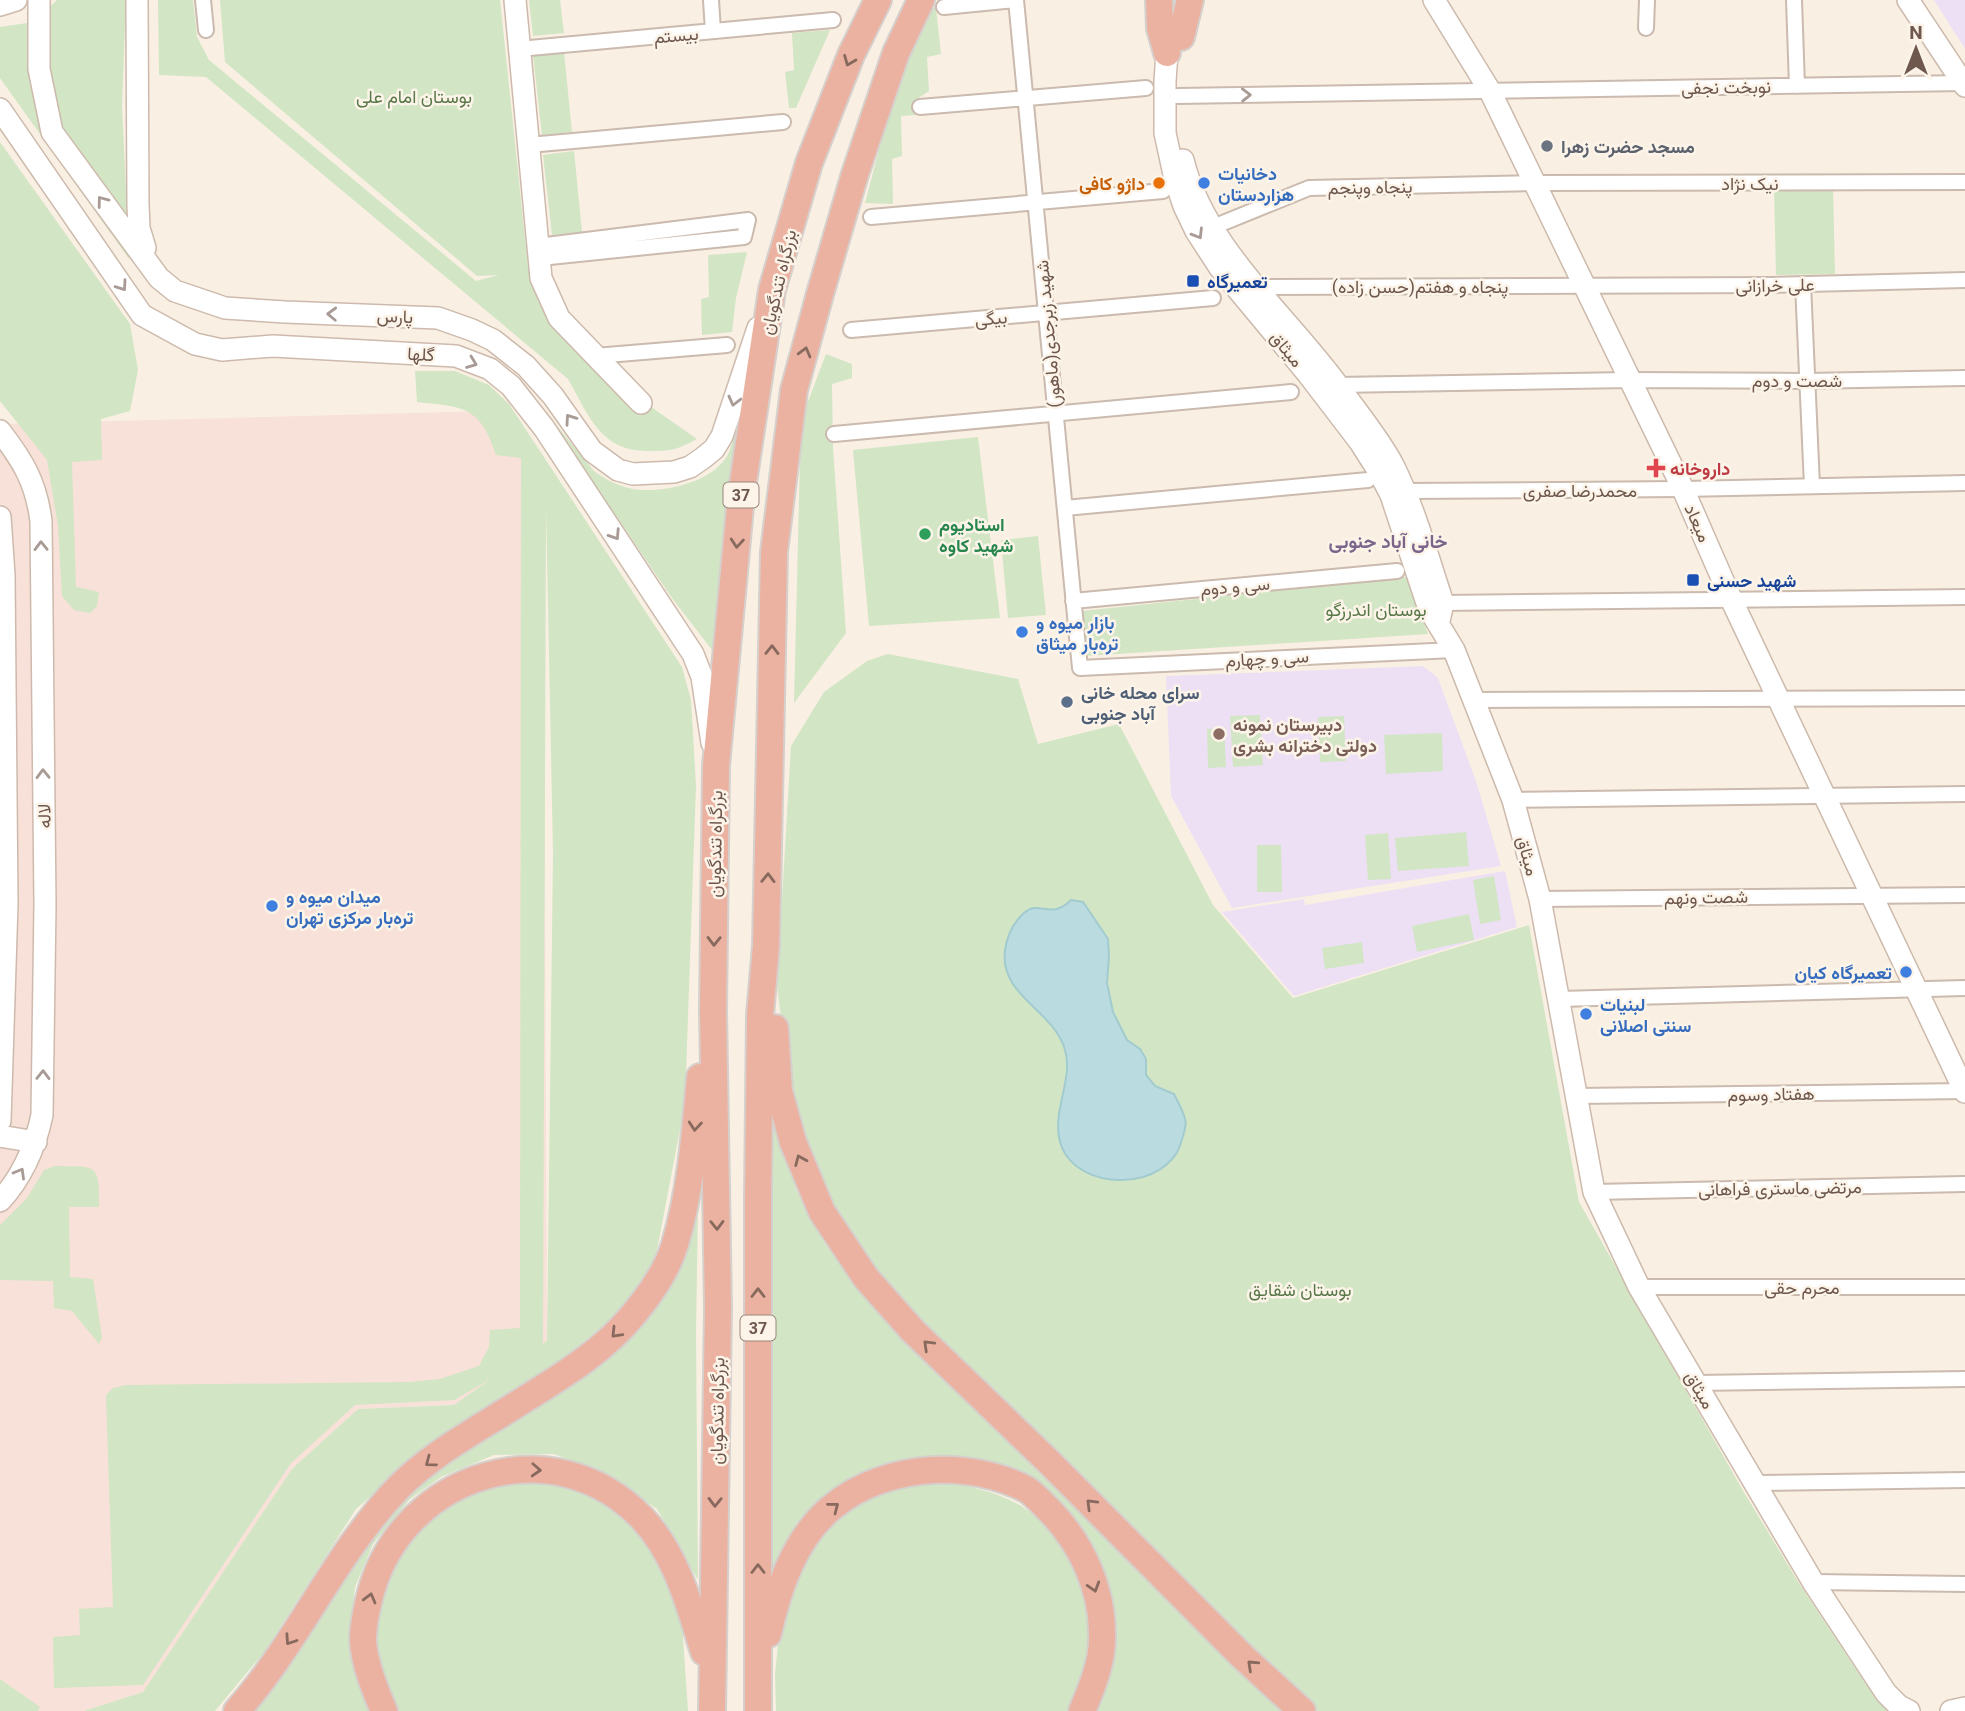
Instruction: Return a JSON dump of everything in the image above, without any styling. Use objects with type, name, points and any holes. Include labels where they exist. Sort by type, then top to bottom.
[{"type":"highway","name":"بزرگراه تندگویان","points":[[712,1711],[719,1308],[713,1010],[716,766],[741,496],[772,290],[809,163],[851,55],[878,0]]},
{"type":"highway","points":[[1159,0],[1160,28],[1174,45]]},
{"type":"highway","points":[[1174,45],[1190,0]]},
{"type":"highway","name":"37","points":[[758,1711],[760,1015],[766,946],[774,552],[794,390],[855,174],[896,53],[933,4]]},
{"type":"highway","points":[[766,946],[779,1091],[793,1142],[817,1200],[844,1248],[866,1278],[913,1331],[1050,1463],[1243,1657],[1302,1711]]},
{"type":"highway","points":[[237,1711],[268,1673],[350,1547],[398,1488],[444,1451],[596,1351],[624,1325],[647,1298],[675,1246],[691,1168],[701,1067],[713,1010]]},
{"type":"highway","points":[[384,1711],[363,1641],[367,1610],[377,1572],[409,1523],[442,1494],[471,1480],[511,1469],[551,1471],[579,1476],[614,1494],[642,1518],[664,1548],[677,1572],[711,1674]]},
{"type":"highway","points":[[758,1677],[777,1600],[788,1569],[807,1535],[831,1508],[877,1481],[897,1474],[949,1469],[1004,1480],[1029,1490],[1054,1514],[1079,1547],[1100,1606],[1102,1641],[1096,1672],[1083,1711]]},
{"type":"street","points":[[0,5],[16,0]]},
{"type":"street","name":"پارس","points":[[39,0],[38,69],[52,132],[159,278],[175,291],[225,307],[438,318],[472,330],[494,341],[526,366],[553,396],[592,451],[618,470],[633,474],[674,472],[690,467],[714,449],[722,436],[772,290]]},
{"type":"street","points":[[137,0],[138,205],[139,228],[145,248]]},
{"type":"street","points":[[203,0],[206,30]]},
{"type":"street","points":[[515,0],[541,278],[559,318],[641,403]]},
{"type":"street","points":[[711,0],[713,31]]},
{"type":"street","points":[[933,4],[1016,0]]},
{"type":"street","name":"شهید زبرجدی(ماهور)","points":[[1016,0],[1080,668]]},
{"type":"street","name":"میثاق","points":[[1169,0],[1179,141],[1185,167],[1198,201],[1255,287],[1338,385],[1392,464],[1429,609],[1440,613],[1513,800],[1540,899],[1594,1192],[1639,1287],[1813,1582],[1886,1693],[1899,1706],[1909,1711]]},
{"type":"street","name":"میثاق","points":[[1179,0],[1165,133],[1175,179],[1196,231],[1220,268],[1308,374],[1398,493]]},
{"type":"street","name":"میعاد","points":[[1434,0],[1490,91],[1535,183],[1683,489],[1732,601],[1965,1091]]},
{"type":"street","points":[[1646,29],[1647,0]]},
{"type":"street","points":[[1794,0],[1797,86]]},
{"type":"street","points":[[1908,0],[1964,84]]},
{"type":"street","name":"بیستم","points":[[519,48],[833,20]]},
{"type":"street","name":"نوبخت نجفی","points":[[1177,96],[1964,84]]},
{"type":"street","points":[[920,107],[1146,88]]},
{"type":"street","name":"گلها","points":[[0,109],[142,315],[168,330],[195,344],[222,350],[273,346],[456,356],[489,369],[511,387],[544,428],[693,654],[702,677],[716,766]]},
{"type":"street","points":[[529,145],[783,122]]},
{"type":"street","name":"نیک نژاد","points":[[1535,183],[1965,182]]},
{"type":"street","name":"پنجاه وپنجم","points":[[1213,227],[1309,188],[1535,183]]},
{"type":"street","points":[[871,217],[1163,191]]},
{"type":"street","points":[[539,252],[748,220],[744,237]]},
{"type":"street","name":"علی خرازانی","points":[[1584,284],[1965,281]]},
{"type":"street","name":"(حسن زاده)پنجاه و هفتم","points":[[1255,287],[1584,284]]},
{"type":"street","points":[[1803,284],[1812,486]]},
{"type":"street","name":"بیگی","points":[[852,330],[1213,298]]},
{"type":"street","points":[[595,356],[727,345]]},
{"type":"street","name":"شصت و دوم","points":[[1338,385],[1965,378]]},
{"type":"street","points":[[834,434],[1291,392]]},
{"type":"street","name":"لاله","points":[[0,431],[27,469],[39,504],[43,623],[44,921],[41,1115],[36,1142],[23,1171],[0,1201]]},
{"type":"street","points":[[1065,508],[1368,480]]},
{"type":"street","name":"محمدرضا صفری","points":[[1398,493],[1965,483]]},
{"type":"street","points":[[0,517],[6,677],[7,919],[0,1121]]},
{"type":"street","name":"سی و دوم","points":[[1073,601],[1397,571]]},
{"type":"street","points":[[1440,613],[1732,601],[1965,597]]},
{"type":"street","name":"سی و چهارم","points":[[1080,668],[1454,650]]},
{"type":"street","points":[[6,677],[42,678]]},
{"type":"street","points":[[1472,700],[1965,698]]},
{"type":"street","points":[[1513,800],[1965,794]]},
{"type":"street","name":"شصت ونهم","points":[[1540,899],[1965,895]]},
{"type":"street","points":[[7,919],[44,921]]},
{"type":"street","points":[[1560,999],[1965,988]]},
{"type":"street","name":"هفتاد وسوم","points":[[1577,1096],[1965,1091]]},
{"type":"street","points":[[0,1136],[36,1142]]},
{"type":"street","name":"مرتضی ماستری فراهانی","points":[[1594,1192],[1965,1184]]},
{"type":"street","name":"محرم حقی","points":[[1639,1287],[1965,1287]]},
{"type":"street","points":[[1696,1383],[1965,1379]]},
{"type":"street","points":[[1756,1483],[1965,1480]]},
{"type":"street","points":[[1813,1582],[1965,1584]]},
{"type":"street","points":[[1951,1711],[1965,1709]]},
{"type":"shaded area","points":[[1934,0],[1965,0],[1965,49]]},
{"type":"shaded area","name":"میدان میوه و تره‌بار مرکزی تهران","points":[[490,411],[543,470],[547,1342],[536,1356],[454,1405],[358,1409],[292,1469],[143,1692],[84,1711],[0,1711],[0,424]]},
{"type":"shaded area","points":[[1423,666],[1438,678],[1477,784],[1501,866],[1232,908],[1171,796],[1166,676]]},
{"type":"shaded area","points":[[1505,871],[1517,927],[1294,996],[1222,912],[1304,899],[1305,905]]},
{"type":"green space","points":[[57,0],[126,0],[122,105],[129,259],[0,78],[0,27],[34,22]]},
{"type":"green space","name":"بوستان امام علی","points":[[158,0],[193,0],[197,37],[209,60],[476,281],[499,275],[477,276],[225,62],[220,0],[500,0],[528,267],[535,265],[547,319],[654,409],[697,439],[674,449],[649,451],[633,450],[608,438],[590,418],[568,379],[206,77],[159,75]]},
{"type":"green space","points":[[529,0],[560,0],[564,33],[533,36]]},
{"type":"green space","points":[[925,6],[936,8],[941,54],[927,57],[929,91],[917,99],[916,115],[901,116],[902,156],[892,159],[893,204],[865,203],[900,69]]},
{"type":"green space","points":[[830,30],[796,108],[789,108],[785,72],[794,70],[792,33]]},
{"type":"green space","points":[[564,52],[572,132],[542,135],[533,55]]},
{"type":"green space","points":[[0,142],[130,324],[138,370],[130,411],[101,419],[102,460],[72,462],[76,587],[99,592],[97,606],[90,613],[74,610],[62,596],[58,526],[47,460],[0,401]]},
{"type":"green space","points":[[574,151],[582,232],[552,235],[543,155]]},
{"type":"green space","points":[[1833,188],[1835,274],[1776,275],[1774,189]]},
{"type":"green space","points":[[747,252],[736,298],[732,332],[702,335],[701,299],[709,297],[708,255]]},
{"type":"green space","points":[[826,354],[852,364],[852,378],[832,384],[833,448],[846,633],[794,703],[801,420]]},
{"type":"green space","points":[[415,371],[455,371],[489,385],[509,404],[682,667],[691,700],[696,786],[685,1103],[653,1271],[614,1316],[564,1358],[427,1448],[356,1509],[265,1651],[215,1711],[84,1711],[143,1692],[292,1469],[358,1409],[454,1405],[491,1379],[454,1400],[355,1405],[291,1463],[143,1685],[54,1688],[53,1637],[80,1635],[79,1609],[113,1607],[106,1395],[113,1388],[126,1385],[409,1382],[440,1379],[479,1366],[489,1347],[490,1330],[520,1328],[521,458],[496,455],[484,427],[468,412],[417,402]],"holes":[[[546,505],[553,854],[547,1341],[541,1345]]]},
{"type":"green space","points":[[741,388],[712,650],[672,598],[543,409],[594,471],[628,488],[659,490],[701,478],[722,462],[734,437]]},
{"type":"green space","name":"استادیوم شهید کاوه","points":[[978,437],[1000,618],[869,626],[853,450]]},
{"type":"green space","points":[[1038,536],[1046,615],[1008,618],[1001,540]]},
{"type":"green space","name":"بوستان اندرزگو","points":[[1407,577],[1428,634],[1085,656],[1082,611]]},
{"type":"green space","name":"بوستان شقایق","points":[[888,654],[1018,679],[1038,744],[1119,724],[1213,905],[1293,998],[1529,925],[1579,1202],[1742,1489],[1797,1580],[1865,1683],[1887,1711],[1317,1711],[1140,1544],[947,1346],[880,1275],[848,1229],[796,1142],[777,985],[791,746],[824,692],[867,661]]},
{"type":"green space","points":[[1260,715],[1263,765],[1233,767],[1230,716]]},
{"type":"green space","points":[[1344,716],[1346,761],[1320,762],[1318,717]]},
{"type":"green space","points":[[1224,728],[1226,767],[1208,768],[1207,729]]},
{"type":"green space","points":[[1442,733],[1443,771],[1386,774],[1384,735]]},
{"type":"green space","points":[[1466,832],[1469,866],[1398,871],[1395,838]]},
{"type":"green space","points":[[1388,833],[1391,879],[1368,880],[1365,835]]},
{"type":"green space","points":[[1257,845],[1281,845],[1282,892],[1257,892]]},
{"type":"green space","points":[[1494,876],[1501,920],[1480,924],[1473,880]]},
{"type":"green space","points":[[1469,914],[1474,940],[1417,952],[1412,926]]},
{"type":"green space","points":[[1362,942],[1364,963],[1325,969],[1322,948]]},
{"type":"green space","points":[[771,1124],[776,1127],[797,1192],[825,1244],[861,1290],[946,1382],[1282,1711],[1096,1711],[1101,1703],[1112,1662],[1114,1617],[1104,1575],[1089,1537],[1047,1495],[1013,1474],[968,1458],[913,1457],[875,1466],[827,1493],[797,1522],[767,1579]]},
{"type":"green space","points":[[55,1166],[79,1166],[93,1170],[98,1182],[99,1207],[69,1207],[70,1277],[93,1279],[102,1337],[99,1344],[72,1311],[54,1308],[53,1281],[0,1280],[0,1225],[27,1198],[44,1170]]},
{"type":"green space","points":[[698,1205],[698,1580],[657,1509],[608,1474],[554,1454],[494,1455],[441,1477],[410,1499],[373,1544],[355,1587],[349,1644],[357,1680],[372,1711],[249,1711],[368,1533],[406,1492],[468,1446],[610,1353]]},
{"type":"green space","points":[[941,1480],[986,1491],[1027,1510],[1047,1527],[1072,1560],[1087,1597],[1089,1620],[1081,1680],[1068,1711],[776,1711],[775,1674],[780,1625],[790,1579],[814,1537],[850,1502],[899,1483]]},
{"type":"green space","points":[[491,1482],[574,1484],[611,1502],[647,1537],[681,1608],[688,1711],[397,1711],[386,1695],[372,1641],[381,1587],[417,1523]]},
{"type":"green space","points":[[0,1679],[40,1707],[38,1711],[0,1711]]},
{"type":"water","points":[[1071,900],[1083,902],[1108,939],[1107,983],[1113,1012],[1127,1040],[1140,1049],[1146,1059],[1146,1075],[1155,1086],[1174,1094],[1185,1119],[1182,1139],[1174,1156],[1160,1169],[1143,1177],[1123,1180],[1104,1178],[1085,1172],[1071,1161],[1061,1145],[1058,1133],[1067,1073],[1065,1050],[1050,1024],[1018,991],[1005,966],[1007,940],[1024,913],[1035,908],[1057,909]]},
{"type":"place","name":"مسجد حضرت زهرا","points":[[1547,146]]},
{"type":"place","name":"داژو کافی","points":[[1159,183]]},
{"type":"place","name":"دخانیات هزاردستان","points":[[1204,183]]},
{"type":"place","name":"تعمیرگاه","points":[[1193,281]]},
{"type":"place","name":"داروخانه","points":[[1656,468]]},
{"type":"place","name":"استادیوم شهید کاوه","points":[[925,534]]},
{"type":"place","name":"شهید حسنی","points":[[1693,580]]},
{"type":"place","name":"بازار میوه و تره‌بار میثاق","points":[[1022,632]]},
{"type":"place","name":"سرای محله خانی آباد جنوبی","points":[[1067,702]]},
{"type":"place","name":"دبیرستان نمونه دولتی دخترانه بشری","points":[[1219,734]]},
{"type":"place","name":"میدان میوه و تره‌بار مرکزی تهران","points":[[272,906]]},
{"type":"place","name":"تعمیرگاه کیان","points":[[1906,972]]},
{"type":"place","name":"لبنیات سنتی اصلانی","points":[[1586,1014]]},
{"type":"district","name":"خانی آباد جنوبی","points":[[1388,541]]}]
